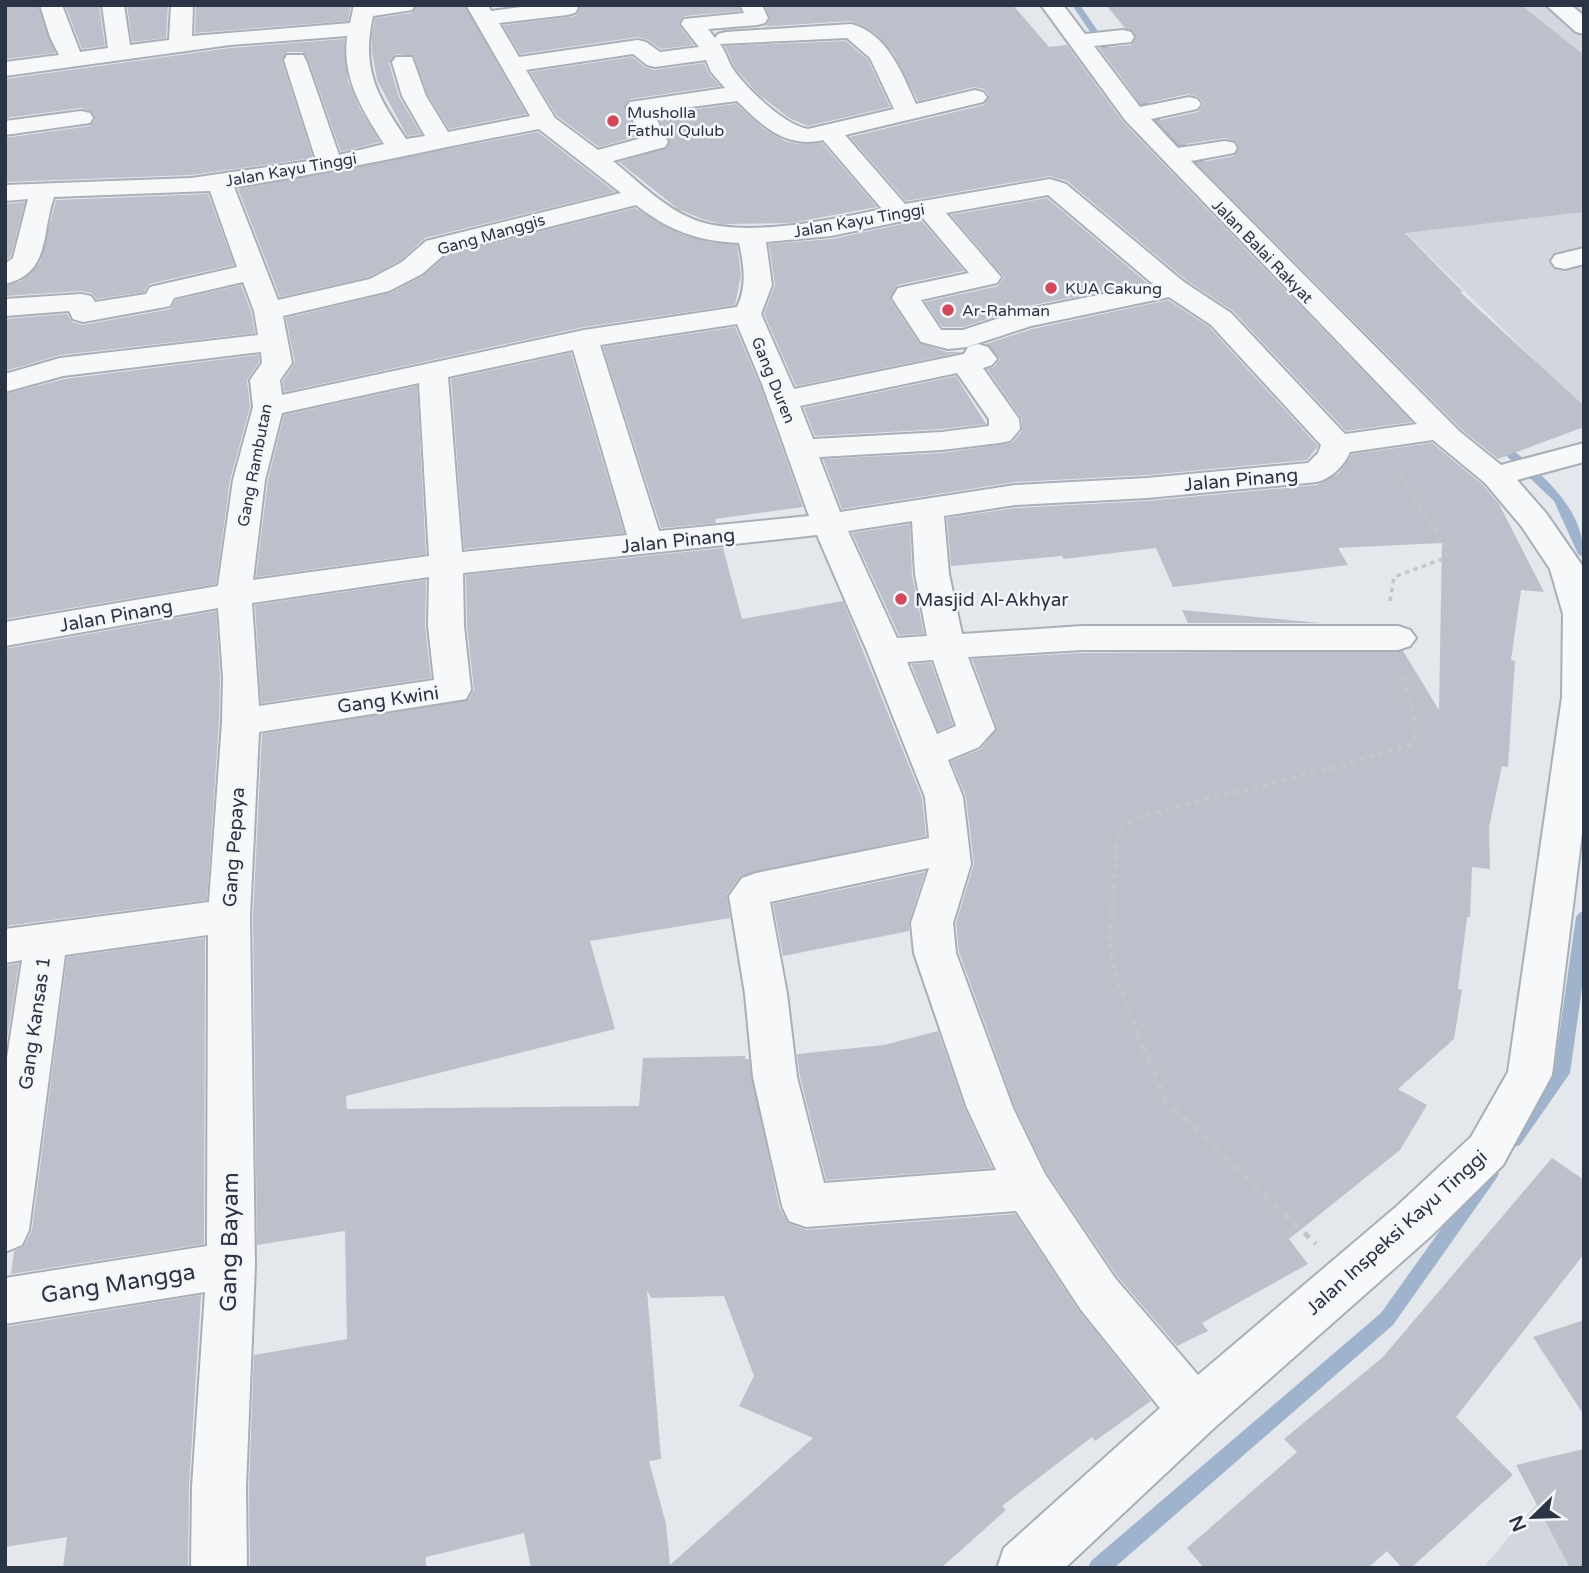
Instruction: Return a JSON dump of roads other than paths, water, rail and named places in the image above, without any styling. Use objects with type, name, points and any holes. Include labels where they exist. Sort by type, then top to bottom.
[{"type":"street","points":[[52,5],[61,37],[73,60]]},
{"type":"street","points":[[113,5],[120,54]]},
{"type":"street","points":[[180,45],[182,5]]},
{"type":"street","points":[[5,69],[230,38],[404,5]]},
{"type":"street","points":[[751,5],[757,18],[692,24],[709,46],[723,72],[742,93],[768,119],[794,134],[808,136],[975,97]]},
{"type":"street","name":"Jalan Balai Rakyat","points":[[1052,5],[1140,114],[1441,430],[1515,471]]},
{"type":"street","points":[[1557,5],[1584,27]]},
{"type":"street","points":[[545,122],[481,12],[567,8]]},
{"type":"street","points":[[362,15],[356,63],[359,84],[399,148]]},
{"type":"street","points":[[514,65],[638,47],[655,60],[709,46],[851,32],[863,36],[880,57],[908,114]]},
{"type":"street","points":[[1082,40],[1117,37]]},
{"type":"street","points":[[295,60],[330,165]]},
{"type":"street","points":[[404,62],[414,96],[441,141]]},
{"type":"street","points":[[595,158],[656,142],[638,107],[742,93]]},
{"type":"street","points":[[1140,114],[1185,105]]},
{"type":"street","points":[[5,128],[81,118]]},
{"type":"street","name":"Jalan Kayu Tinggi","points":[[5,193],[164,187],[220,182],[330,165],[399,148],[516,125],[545,122],[668,217],[694,229],[751,236],[831,228],[899,213],[1043,188],[1057,189],[1174,288],[1221,319],[1337,444]]},
{"type":"street","points":[[829,131],[899,213]]},
{"type":"street","points":[[1180,155],[1219,149]]},
{"type":"street","name":"Gang Rambutan","points":[[220,182],[268,311],[277,363],[265,380],[268,407],[249,480],[233,594]]},
{"type":"street","points":[[5,276],[26,262],[36,212],[44,190]]},
{"type":"street","name":"Gang Manggis","points":[[268,311],[379,285],[412,268],[436,247],[640,196]]},
{"type":"street","points":[[802,449],[942,441],[999,434],[1005,429],[1004,419],[966,351],[948,340],[931,336],[906,298],[908,294],[916,291],[987,276],[928,208]]},
{"type":"street","name":"Gang Duren","points":[[751,236],[760,273],[758,292],[747,314],[802,449],[828,523]]},
{"type":"street","points":[[5,308],[81,302],[83,313],[160,300],[160,293],[252,272]]},
{"type":"street","points":[[782,401],[966,351],[1024,319],[1174,288]]},
{"type":"street","points":[[268,407],[584,339],[747,314]]},
{"type":"street","points":[[584,339],[646,544]]},
{"type":"street","points":[[5,383],[60,367],[274,342]]},
{"type":"street","points":[[433,370],[446,564]]},
{"type":"street","points":[[1337,444],[1441,430]]},
{"type":"street","name":"Jalan Pinang","points":[[5,634],[233,594],[446,564],[828,523],[1015,495],[1147,488],[1318,472],[1334,456],[1337,444]]},
{"type":"street","points":[[1515,471],[1584,452]]},
{"type":"street","name":"Jalan Inspeksi Kayu Tinggi","points":[[1024,1568],[1195,1411],[1413,1221],[1487,1151],[1530,1075],[1580,697],[1580,614],[1567,568],[1534,520],[1515,471]]},
{"type":"street","points":[[927,507],[933,573],[947,648],[976,729],[966,738],[927,753]]},
{"type":"street","points":[[828,523],[885,651],[944,797],[951,864],[932,923],[935,953],[989,1108],[1028,1189],[1098,1294],[1195,1411]]},
{"type":"street","name":"Gang Kwini","points":[[241,722],[453,690],[446,626],[446,564]]},
{"type":"street","name":"Gang Pepaya","points":[[26,943],[229,916],[241,722],[241,678],[233,594]]},
{"type":"street","points":[[885,651],[947,648],[1004,641],[1096,638],[1398,638]]},
{"type":"street","points":[[950,849],[756,889],[749,895],[766,994],[775,1077],[806,1206],[1028,1189]]},
{"type":"street","name":"Gang Bayam","points":[[219,1568],[219,1487],[232,1265],[229,916]]},
{"type":"street","name":"Gang Kansas 1","points":[[5,1230],[26,943]]},
{"type":"street","name":"Gang Mangga","points":[[5,1301],[232,1265]]},
{"type":"waterway","points":[[1076,5],[1115,62]]},
{"type":"waterway","points":[[1135,90],[1158,123],[1213,175]]},
{"type":"waterway","points":[[1498,442],[1559,499],[1584,554]]},
{"type":"waterway","points":[[1514,1140],[1562,1073],[1584,917]]},
{"type":"waterway","points":[[1098,1568],[1387,1319],[1490,1174]]},
{"type":"place","name":"Musholla Fathul Qulub","points":[[613,121]]},
{"type":"place","name":"KUA Cakung","points":[[1051,288]]},
{"type":"place","name":"Ar-Rahman","points":[[948,310]]},
{"type":"place","name":"Masjid Al-Akhyar","points":[[901,599]]}]
